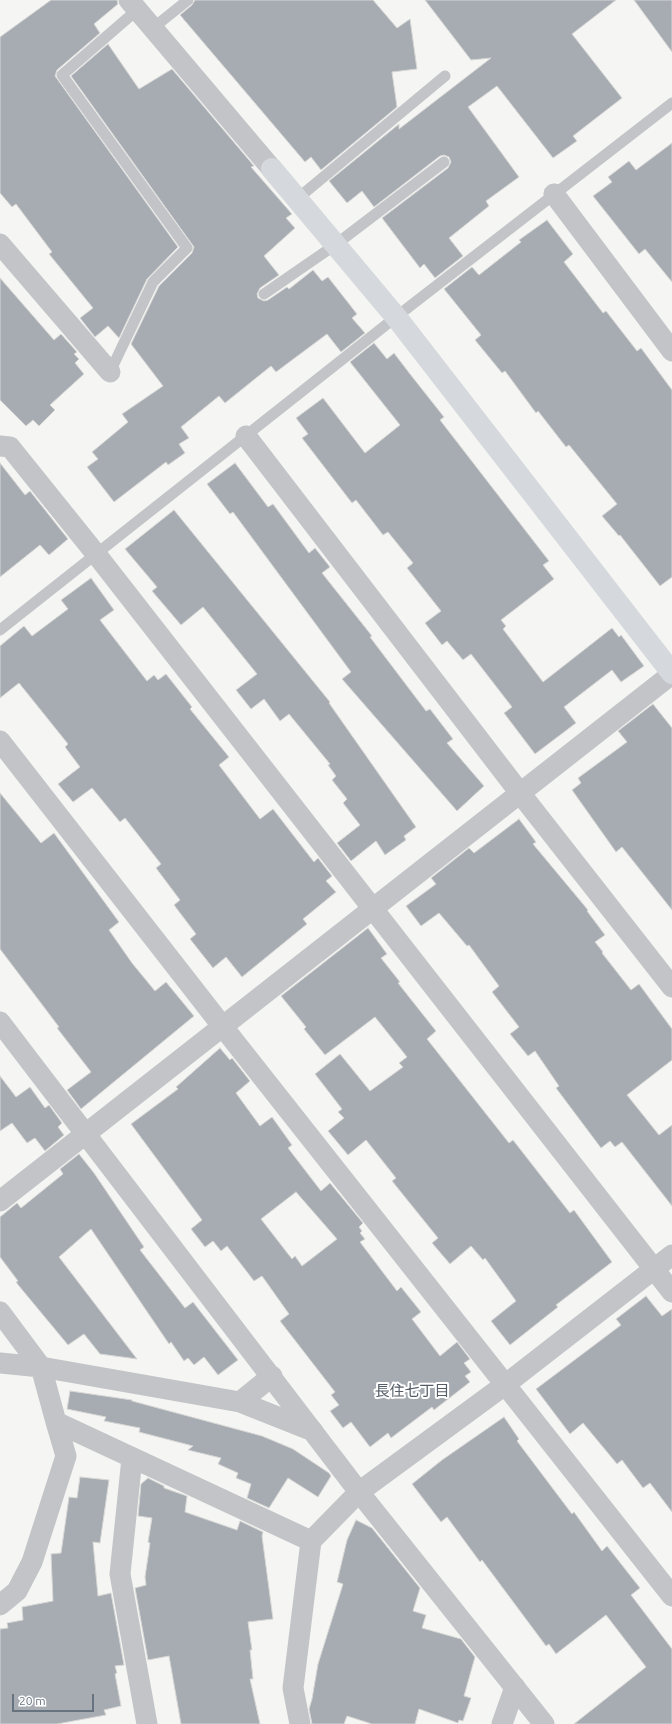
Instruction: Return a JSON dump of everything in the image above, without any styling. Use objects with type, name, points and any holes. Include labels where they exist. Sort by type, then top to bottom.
[{"type":"street","points":[[0,1201],[672,674],[396,317],[133,5]]},
{"type":"street","points":[[554,194],[672,351]]},
{"type":"street","points":[[0,244],[110,372]]},
{"type":"street","points":[[246,436],[520,793],[672,987]]},
{"type":"street","points":[[0,446],[10,448],[96,554],[374,908],[672,1292]]},
{"type":"street","points":[[0,741],[672,1596]]},
{"type":"street","points":[[0,1022],[272,1376],[359,1492],[544,1724]]},
{"type":"street","points":[[300,1724],[293,1688],[311,1541],[359,1492],[506,1384],[672,1254]]},
{"type":"street","points":[[0,1312],[41,1367],[66,1456],[32,1562],[17,1591],[0,1605]]},
{"type":"street","points":[[0,1363],[41,1367],[240,1402],[314,1431]]},
{"type":"street","points":[[240,1402],[272,1376]]},
{"type":"street","points":[[56,1422],[311,1541]]},
{"type":"street","points":[[132,1458],[120,1574],[147,1724]]},
{"type":"street","points":[[502,1724],[515,1687]]},
{"type":"lane","points":[[153,28],[188,0]]},
{"type":"lane","points":[[110,372],[153,282],[187,248],[62,75],[133,5]]},
{"type":"lane","points":[[297,199],[445,76]]},
{"type":"lane","points":[[0,630],[396,317],[672,104]]},
{"type":"lane","points":[[264,294],[335,244],[444,162]]},
{"type":"building","points":[[51,0],[117,0],[118,4],[94,24],[100,33],[57,70],[55,76],[178,247],[147,279],[119,338],[108,326],[95,337],[80,318],[93,308],[49,254],[52,252],[16,204],[12,207],[0,193],[0,37]]},
{"type":"building","points":[[195,0],[373,0],[397,28],[410,19],[417,69],[392,72],[397,107],[321,170],[311,157],[305,162],[180,15],[192,5]]},
{"type":"building","points":[[425,0],[616,0],[572,34],[622,98],[573,136],[577,141],[553,158],[497,86],[468,107],[519,177],[486,201],[489,206],[449,238],[463,256],[435,278],[424,264],[420,268],[382,218],[448,168],[451,162],[449,157],[444,155],[440,156],[374,207],[362,191],[347,203],[329,181],[399,124],[399,129],[491,58],[471,60]]},
{"type":"building","points":[[634,0],[672,0],[672,52]]},
{"type":"building","points":[[108,44],[139,89],[172,69],[254,166],[251,167],[292,214],[286,218],[295,228],[264,256],[279,275],[260,288],[257,294],[258,298],[264,301],[268,300],[287,287],[289,289],[313,270],[322,281],[328,277],[357,314],[352,318],[365,333],[341,352],[327,334],[276,372],[271,366],[225,403],[219,396],[181,427],[189,438],[179,444],[185,453],[168,465],[166,462],[114,502],[87,467],[98,459],[92,452],[128,422],[122,414],[163,386],[131,344],[159,286],[192,253],[194,247],[71,76]]},
{"type":"building","points":[[672,143],[672,282],[645,249],[639,254],[593,196],[612,182],[608,177],[629,161],[636,170]]},
{"type":"building","points":[[547,220],[573,254],[564,262],[603,313],[606,311],[637,351],[641,348],[672,390],[672,577],[660,586],[620,535],[619,536],[602,516],[617,504],[569,445],[566,447],[538,411],[536,413],[505,371],[502,373],[475,340],[481,335],[444,289],[472,267],[479,275],[521,242],[519,240]]},
{"type":"building","points":[[0,278],[54,340],[61,334],[77,352],[74,354],[79,359],[75,363],[84,374],[50,405],[55,410],[39,426],[33,420],[26,426],[0,400]]},
{"type":"building","points":[[374,343],[387,359],[394,353],[444,417],[440,420],[549,561],[543,565],[554,579],[501,620],[506,626],[503,629],[543,682],[612,628],[619,637],[621,635],[644,666],[621,682],[612,670],[564,707],[576,723],[535,754],[504,713],[512,707],[471,654],[463,660],[447,641],[442,645],[425,623],[441,611],[407,568],[413,563],[388,532],[383,535],[356,500],[352,503],[302,438],[308,434],[296,418],[323,398],[365,453],[400,425],[350,362]]},
{"type":"building","points":[[0,463],[25,495],[30,491],[68,539],[49,555],[40,545],[0,577]]},
{"type":"building","points":[[235,463],[268,507],[273,504],[309,553],[315,548],[330,567],[322,573],[372,636],[370,637],[426,711],[430,709],[453,739],[447,743],[484,786],[457,811],[342,679],[351,672],[233,512],[230,514],[207,484]]},
{"type":"building","points":[[174,510],[330,702],[329,703],[416,827],[404,836],[406,840],[385,855],[376,841],[351,861],[337,843],[360,825],[343,803],[347,799],[332,780],[336,776],[328,765],[330,764],[289,714],[280,721],[264,699],[251,709],[236,690],[257,674],[203,607],[181,625],[152,591],[157,587],[125,549]]},
{"type":"building","points":[[91,578],[114,610],[100,620],[147,681],[154,675],[158,680],[166,674],[192,707],[190,709],[229,757],[219,765],[260,819],[273,809],[314,862],[318,858],[332,876],[326,881],[336,892],[303,919],[307,924],[242,977],[226,957],[213,968],[190,939],[196,934],[174,905],[180,900],[156,868],[161,864],[125,818],[120,822],[92,788],[73,802],[58,784],[80,767],[65,747],[68,744],[19,683],[0,698],[0,646],[24,626],[32,636],[68,609],[61,600]]},
{"type":"building","points":[[653,704],[672,728],[672,910],[622,847],[616,852],[572,790],[581,783],[578,778],[627,742],[618,731]]},
{"type":"building","points":[[0,793],[41,843],[54,833],[119,922],[109,930],[132,963],[155,991],[166,982],[194,1016],[81,1109],[67,1090],[91,1072],[0,949]]},
{"type":"building","points":[[519,819],[536,842],[533,844],[588,910],[587,911],[605,935],[595,942],[603,952],[602,953],[631,990],[639,984],[672,1029],[672,1060],[627,1095],[659,1135],[672,1125],[672,1206],[622,1142],[615,1147],[610,1141],[601,1148],[556,1088],[559,1086],[535,1051],[528,1056],[510,1034],[519,1027],[492,992],[499,986],[469,945],[467,946],[439,913],[421,926],[406,906],[436,884],[431,878],[469,848],[474,853]]},
{"type":"building","points":[[368,928],[387,954],[381,958],[400,982],[398,983],[436,1031],[427,1039],[509,1143],[513,1140],[570,1213],[574,1210],[612,1262],[556,1305],[558,1307],[510,1345],[491,1321],[516,1301],[485,1258],[483,1260],[471,1246],[450,1264],[432,1243],[438,1238],[392,1181],[396,1178],[366,1140],[348,1155],[328,1131],[344,1118],[338,1112],[342,1109],[315,1074],[340,1054],[370,1091],[403,1067],[399,1063],[407,1057],[375,1017],[325,1055],[304,1029],[306,1027],[281,996]]},
{"type":"building","points":[[220,1048],[230,1060],[232,1058],[250,1081],[236,1093],[260,1126],[272,1117],[292,1145],[288,1148],[321,1191],[330,1183],[363,1223],[359,1227],[362,1231],[360,1233],[365,1239],[360,1242],[397,1291],[401,1287],[421,1312],[412,1319],[440,1356],[457,1342],[470,1359],[464,1363],[471,1372],[465,1376],[470,1382],[434,1410],[432,1407],[391,1438],[388,1433],[370,1447],[351,1422],[343,1428],[330,1411],[339,1405],[331,1395],[335,1392],[280,1321],[289,1314],[262,1276],[254,1281],[227,1246],[221,1251],[213,1241],[205,1247],[191,1229],[202,1220],[131,1124],[178,1089],[176,1087]],"holes":[[[296,1192],[337,1239],[302,1266],[295,1256],[292,1259],[261,1219]]]},
{"type":"building","points":[[0,1076],[16,1097],[30,1087],[45,1108],[49,1105],[62,1123],[58,1127],[64,1135],[45,1151],[35,1138],[27,1143],[12,1123],[0,1131]]},
{"type":"building","points":[[79,1154],[94,1173],[144,1247],[140,1250],[185,1308],[193,1302],[238,1360],[218,1375],[204,1357],[194,1365],[188,1358],[184,1361],[171,1342],[169,1344],[91,1229],[59,1257],[137,1359],[100,1354],[84,1334],[68,1345],[19,1286],[16,1282],[18,1281],[0,1257],[0,1217],[17,1203],[21,1208],[63,1174],[60,1169]]},
{"type":"building","points":[[646,1296],[662,1316],[672,1309],[672,1512],[650,1483],[643,1488],[622,1460],[617,1464],[583,1423],[570,1434],[536,1389],[621,1325],[616,1319]]},
{"type":"building","points":[[70,1391],[132,1400],[262,1436],[293,1449],[329,1473],[331,1476],[318,1497],[288,1478],[269,1508],[247,1498],[251,1484],[236,1478],[238,1473],[218,1464],[221,1458],[188,1450],[193,1446],[139,1432],[140,1428],[104,1421],[106,1417],[67,1409]]},
{"type":"building","points":[[504,1417],[519,1439],[517,1441],[572,1514],[574,1512],[602,1551],[607,1546],[640,1588],[631,1595],[672,1649],[672,1724],[574,1724],[646,1667],[606,1615],[556,1654],[549,1644],[546,1646],[482,1560],[480,1562],[447,1517],[441,1522],[412,1484],[442,1460]]},
{"type":"building","points":[[80,1477],[109,1480],[100,1543],[93,1542],[98,1596],[111,1593],[124,1665],[115,1666],[121,1706],[104,1710],[106,1715],[57,1724],[0,1724],[0,1629],[8,1628],[7,1623],[23,1620],[22,1607],[53,1601],[51,1554],[61,1553],[69,1497],[77,1498]]},
{"type":"building","points":[[148,1478],[164,1486],[164,1488],[187,1496],[185,1512],[237,1530],[240,1521],[263,1532],[262,1536],[273,1619],[248,1622],[252,1650],[250,1650],[253,1679],[250,1679],[260,1724],[181,1724],[169,1656],[148,1660],[135,1588],[146,1585],[145,1577],[150,1543],[148,1542],[152,1518],[138,1516],[141,1484]]},
{"type":"building","points":[[356,1520],[372,1528],[420,1588],[413,1611],[426,1615],[422,1628],[461,1639],[475,1657],[464,1696],[471,1698],[463,1721],[459,1720],[458,1723],[419,1709],[415,1724],[372,1724],[347,1716],[344,1724],[312,1724],[309,1709],[318,1664],[343,1584],[337,1582],[347,1540]]},
{"type":"district","name":"長住七丁目","points":[[412,1391]]}]
